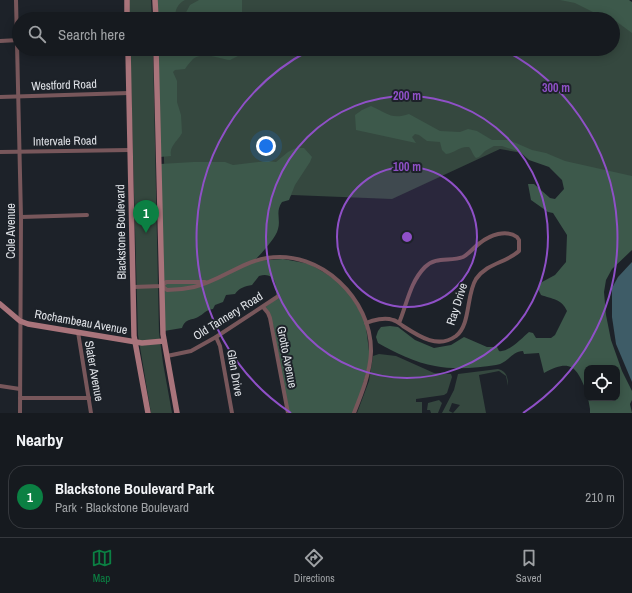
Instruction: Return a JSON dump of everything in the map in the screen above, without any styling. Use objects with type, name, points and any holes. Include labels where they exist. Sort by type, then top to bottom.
[{"type":"main road","points":[[126,0],[127,12]]},
{"type":"main road","points":[[155,0],[156,12]]},
{"type":"main road","name":"Blackstone Boulevard","points":[[128,56],[135,342],[148,413]]},
{"type":"main road","points":[[156,56],[164,341],[177,413]]},
{"type":"main road","name":"Rochambeau Avenue","points":[[0,304],[20,321],[37,326],[142,343],[164,341]]},
{"type":"street","name":"Cole Avenue","points":[[16,0],[17,12]]},
{"type":"street","points":[[0,41],[12,40]]},
{"type":"street","name":"Cole Avenue","points":[[18,56],[21,217],[20,413]]},
{"type":"street","name":"Westford Road","points":[[0,97],[129,93]]},
{"type":"street","name":"Intervale Road","points":[[0,152],[130,150]]},
{"type":"street","points":[[21,217],[87,215]]},
{"type":"street","name":"Ray Drive","points":[[366,323],[376,320],[389,319],[399,323],[424,339],[432,342],[446,341],[462,330],[468,309],[471,289],[476,279],[483,271],[519,252],[519,240],[517,237],[507,233],[498,234],[480,242],[464,256],[440,259],[428,264],[420,272],[414,282],[399,323]]},
{"type":"street","points":[[133,287],[162,286],[167,290],[174,290],[195,286],[208,282],[249,262],[258,259],[277,257],[298,258],[322,269],[342,284],[356,303],[366,323],[370,345],[370,365],[354,413]]},
{"type":"street","points":[[162,286],[166,282],[208,282]]},
{"type":"street","name":"Old Tannery Road","points":[[167,356],[191,351],[216,337],[277,297]]},
{"type":"street","name":"Grotto Avenue","points":[[263,307],[270,318],[288,413]]},
{"type":"street","name":"Slater Avenue","points":[[78,332],[91,413]]},
{"type":"street","name":"Glen Drive","points":[[216,337],[220,346],[232,413]]},
{"type":"street","points":[[0,386],[20,389]]},
{"type":"street","points":[[20,398],[89,398]]},
{"type":"green space","points":[[129,0],[151,0],[152,12],[129,12]]},
{"type":"green space","points":[[157,0],[185,0],[180,3],[175,12],[157,12]]},
{"type":"green space","points":[[160,0],[622,0],[632,7],[632,180],[540,156],[500,149],[392,199],[292,195],[166,233],[161,56],[620,56],[620,12],[161,12]]},
{"type":"green space","points":[[199,0],[242,0],[242,12],[186,12],[190,5]]},
{"type":"green space","points":[[560,0],[629,0],[632,2],[632,33],[620,24],[620,12],[593,12],[575,3]]},
{"type":"green space","points":[[130,56],[153,56],[159,332],[172,413],[151,413],[138,335]]},
{"type":"green space","points":[[158,56],[202,56],[193,59],[185,69],[175,70],[173,72],[177,81],[177,102],[181,115],[182,133],[171,149],[171,156],[160,157]]},
{"type":"green space","points":[[212,56],[238,56],[230,60]]},
{"type":"green space","points":[[371,106],[393,116],[403,116],[409,114],[440,131],[460,132],[468,129],[477,131],[492,140],[509,140],[532,150],[546,153],[565,161],[632,176],[632,250],[612,269],[606,280],[604,292],[606,315],[611,340],[620,365],[584,365],[584,386],[576,371],[567,366],[553,368],[544,373],[539,353],[524,354],[523,351],[519,352],[504,362],[496,365],[473,368],[450,368],[435,366],[413,360],[378,343],[376,337],[378,331],[381,327],[390,326],[398,327],[415,340],[434,348],[451,345],[464,337],[487,347],[497,347],[499,351],[503,351],[515,344],[529,332],[533,333],[536,338],[551,338],[555,335],[567,311],[559,302],[541,295],[539,286],[542,282],[555,275],[566,262],[567,235],[553,213],[548,212],[531,200],[528,184],[534,184],[550,198],[555,199],[564,189],[562,180],[549,167],[529,160],[520,152],[502,146],[494,146],[476,158],[469,147],[446,154],[442,150],[440,142],[427,141],[415,134],[412,137],[416,143],[356,130],[355,115]]},
{"type":"green space","points":[[296,148],[304,148],[312,157],[295,185],[289,200],[282,202],[280,206],[278,212],[279,225],[277,233],[268,246],[254,261],[283,259],[310,264],[343,284],[365,319],[370,359],[355,413],[288,413],[273,325],[264,308],[276,299],[275,282],[273,278],[269,276],[259,276],[252,285],[238,290],[235,294],[226,295],[223,302],[215,305],[213,309],[206,311],[198,317],[187,321],[182,328],[164,331],[160,164],[225,162],[233,165],[268,161],[276,162],[288,152]]},
{"type":"green space","points":[[379,354],[396,356],[434,373],[451,374],[452,377],[447,393],[444,395],[416,399],[416,402],[422,402],[422,413],[357,413],[369,381],[373,356]]},
{"type":"green space","points":[[620,365],[632,391],[632,400],[630,404],[632,413],[590,413],[589,401],[620,401]]},
{"type":"green space","points":[[498,369],[505,373],[507,378],[508,386],[506,376],[499,371],[479,375],[486,413],[442,413],[454,390],[458,374]],"holes":[[[452,403],[460,405],[453,413],[449,411]]]},
{"type":"green space","points":[[439,400],[442,403],[438,413],[431,413],[430,410],[427,410],[428,403]]},
{"type":"water","points":[[632,262],[632,382],[616,344],[612,317],[612,288],[618,277]]},
{"type":"place","name":"Blackstone Boulevard Park","points":[[146,233]]}]
